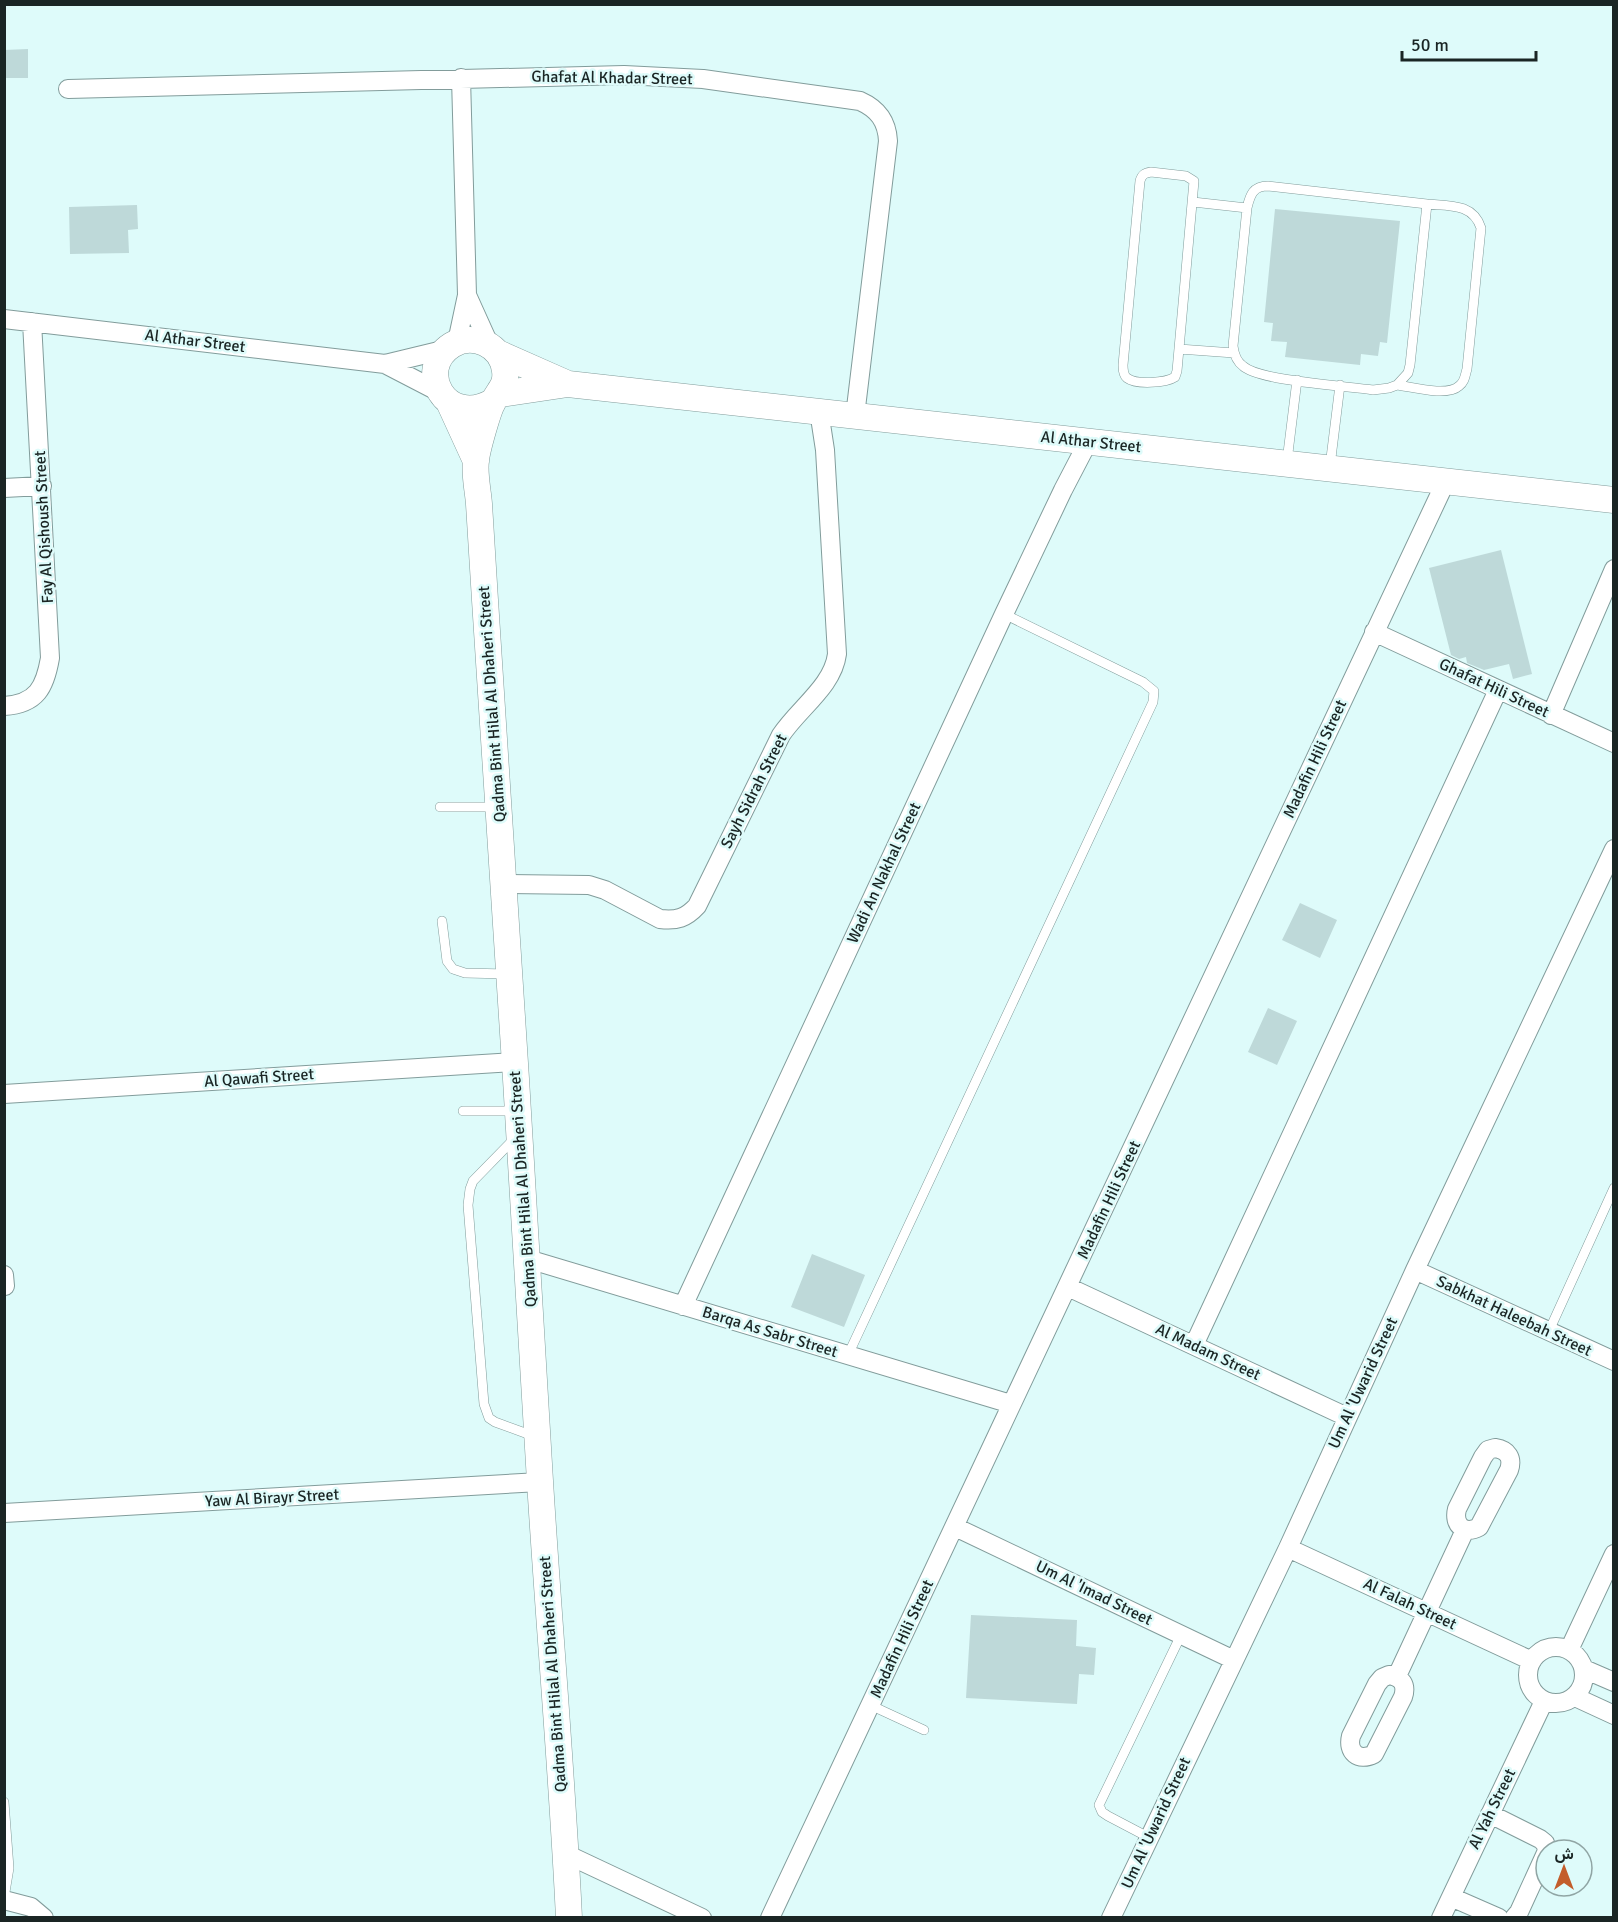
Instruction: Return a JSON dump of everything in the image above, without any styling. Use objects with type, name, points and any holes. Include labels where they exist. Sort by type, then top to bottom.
[{"type":"street","name":"Ghafat Al Khadar Street","points":[[69,88],[592,75],[670,77],[860,101],[875,110],[885,124],[888,141],[855,416]]},
{"type":"street","points":[[452,346],[467,295],[461,78]]},
{"type":"street","points":[[467,295],[503,363],[506,373],[504,384],[496,398],[482,408],[471,410],[459,408],[445,398],[436,382],[435,370],[439,358],[452,346],[469,340],[480,341],[494,349]]},
{"type":"street","name":"Al Athar Street","points":[[4,319],[386,364],[452,346]]},
{"type":"street","name":"Fay Al Qishoush Street","points":[[4,706],[28,701],[40,690],[50,658],[32,322]]},
{"type":"street","name":"Al Athar Street","points":[[494,349],[568,384]]},
{"type":"street","name":"Al Athar Street","points":[[386,364],[445,398]]},
{"type":"street","name":"Al Athar Street","points":[[496,398],[568,384],[1614,500]]},
{"type":"street","name":"Qadma Bint Hilal Al Dhaheri Street","points":[[445,398],[476,461]]},
{"type":"street","name":"Qadma Bint Hilal Al Dhaheri Street","points":[[496,398],[476,461],[500,807],[540,1482],[569,1917]]},
{"type":"street","name":"Sayh Sidrah Street","points":[[504,884],[589,885],[605,890],[660,919],[671,921],[690,914],[697,906],[781,735],[796,714],[825,684],[836,665],[825,450],[819,411]]},
{"type":"street","name":"Wadi An Nakhal Street","points":[[683,1306],[1004,614],[1088,442]]},
{"type":"street","name":"Madafin Hili Street","points":[[770,1917],[1446,481]]},
{"type":"street","points":[[4,488],[42,486]]},
{"type":"street","points":[[1551,715],[1614,569]]},
{"type":"street","name":"Ghafat Hili Street","points":[[1374,632],[1614,743]]},
{"type":"street","points":[[1194,1346],[1498,690]]},
{"type":"street","name":"Um Al 'Uwarid Street","points":[[1111,1917],[1288,1548],[1415,1270],[1614,849]]},
{"type":"street","name":"Al Qawafi Street","points":[[4,1094],[514,1062]]},
{"type":"street","name":"Barqa As Sabr Street","points":[[528,1259],[1011,1404]]},
{"type":"street","name":"Sabkhat Haleebah Street","points":[[1415,1270],[1614,1361]]},
{"type":"street","name":"Al Madam Street","points":[[1068,1287],[1347,1417]]},
{"type":"street","name":"Yaw Al Birayr Street","points":[[4,1514],[540,1482]]},
{"type":"street","name":"Um Al 'Imad Street","points":[[955,1527],[1234,1660]]},
{"type":"street","points":[[1397,1677],[1429,1613],[1465,1530]]},
{"type":"street","name":"Al Falah Street","points":[[1288,1548],[1532,1660]]},
{"type":"street","points":[[1569,1650],[1614,1554]]},
{"type":"street","points":[[1559,1647],[1569,1650],[1579,1658],[1584,1669],[1584,1684],[1575,1697],[1560,1704],[1544,1701],[1538,1697],[1529,1684],[1529,1668],[1532,1660],[1549,1648],[1559,1647]]},
{"type":"street","points":[[1584,1669],[1614,1682]]},
{"type":"street","points":[[1575,1697],[1614,1715]]},
{"type":"street","name":"Al Yah Street","points":[[1441,1917],[1544,1701]]},
{"type":"street","points":[[1490,1814],[1538,1838]]},
{"type":"street","points":[[566,1854],[702,1917]]},
{"type":"street","points":[[1514,1917],[1519,1912],[1534,1879]]},
{"type":"street","points":[[1451,1897],[1499,1917]]},
{"type":"street","points":[[4,1899],[31,1907],[44,1917]]},
{"type":"lane","points":[[1151,172],[1191,177],[1194,181],[1179,349],[1177,371],[1175,377],[1170,380],[1137,382],[1128,378],[1124,373],[1141,177],[1151,172]]},
{"type":"lane","points":[[1260,186],[1268,186],[1427,204],[1470,211],[1478,218],[1481,228],[1467,369],[1460,386],[1451,391],[1397,385],[1373,390],[1253,373],[1243,367],[1234,353],[1233,338],[1247,208],[1254,190],[1260,186]]},
{"type":"lane","points":[[1193,202],[1247,208]]},
{"type":"lane","points":[[1397,385],[1408,373],[1410,365],[1427,204]]},
{"type":"lane","points":[[1179,349],[1234,353]]},
{"type":"lane","points":[[1287,463],[1297,380]]},
{"type":"lane","points":[[1330,468],[1340,385]]},
{"type":"lane","points":[[848,1355],[1153,702],[1154,691],[1143,682],[1004,614]]},
{"type":"lane","points":[[440,807],[500,807]]},
{"type":"lane","points":[[442,921],[447,961],[453,969],[465,973],[509,974]]},
{"type":"lane","points":[[463,1111],[518,1122],[472,1181],[468,1205],[486,1412],[495,1422],[538,1438]]},
{"type":"lane","points":[[1549,1331],[1614,1188]]},
{"type":"lane","points":[[1148,1837],[1102,1812],[1099,1804],[1181,1635]]},
{"type":"lane","points":[[870,1705],[924,1731]]},
{"type":"lane","points":[[4,1802],[9,1868],[4,1899]]},
{"type":"building","points":[[28,49],[28,78],[4,78],[4,50]]},
{"type":"building","points":[[137,205],[138,229],[128,230],[129,253],[70,254],[69,207]]},
{"type":"building","points":[[1275,209],[1400,221],[1387,343],[1380,342],[1378,356],[1361,354],[1360,365],[1285,357],[1287,342],[1271,341],[1273,323],[1264,322]]},
{"type":"building","points":[[1501,550],[1532,674],[1513,679],[1509,664],[1484,670],[1467,663],[1466,657],[1459,659],[1451,655],[1429,568]]},
{"type":"building","points":[[1300,903],[1337,920],[1320,958],[1282,940]]},
{"type":"building","points":[[1268,1008],[1297,1021],[1277,1065],[1248,1052]]},
{"type":"building","points":[[812,1254],[865,1275],[844,1327],[791,1307]]},
{"type":"building","points":[[971,1615],[1077,1620],[1076,1646],[1096,1648],[1094,1675],[1079,1674],[1077,1704],[966,1698]]}]
